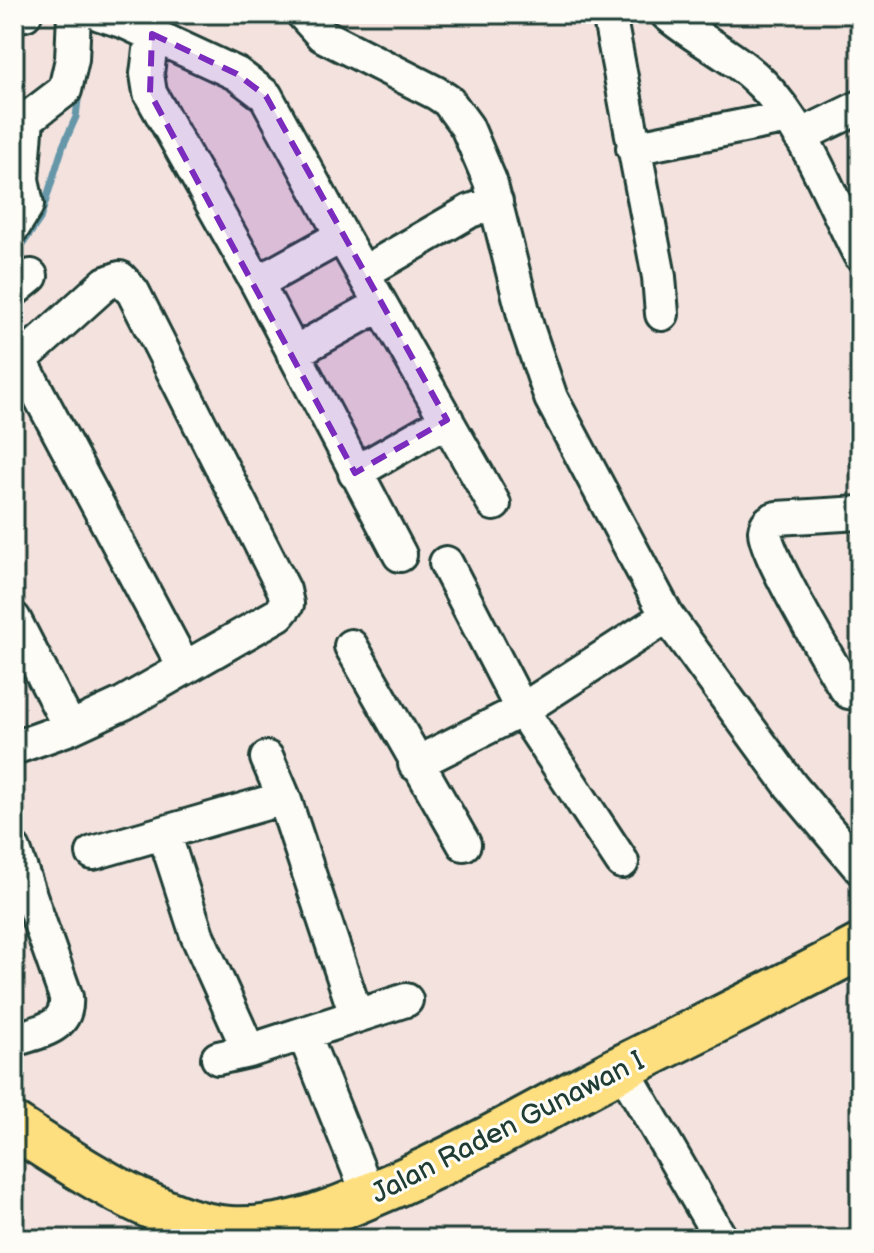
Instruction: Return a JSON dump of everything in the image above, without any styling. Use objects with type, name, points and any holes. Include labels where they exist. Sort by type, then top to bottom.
[{"type":"highway","name":"Jalan Raden Gunawan I","points":[[14,1126],[105,1181],[170,1215],[229,1229],[294,1224],[324,1216],[448,1161],[860,947]]},
{"type":"street","points":[[14,16],[25,14]]},
{"type":"street","points":[[14,226],[27,205],[22,179],[21,120],[65,90],[72,59],[74,14]]},
{"type":"street","points":[[100,14],[152,34],[237,74],[266,96],[380,305],[494,504]]},
{"type":"street","points":[[303,14],[322,35],[448,101],[475,143],[496,202],[527,327],[546,389],[562,423],[667,616],[791,786],[860,868]]},
{"type":"street","points":[[609,14],[659,277],[662,314]]},
{"type":"street","points":[[667,14],[760,81],[794,127],[860,255]]},
{"type":"street","points":[[152,34],[147,74],[150,93],[257,283],[400,555]]},
{"type":"street","points":[[633,148],[794,127],[860,107]]},
{"type":"street","points":[[363,273],[470,211],[496,202]]},
{"type":"street","points":[[257,283],[342,236]]},
{"type":"street","points":[[14,748],[70,728],[124,703],[279,614],[287,604],[133,292],[120,278],[106,283],[17,364],[184,667]]},
{"type":"street","points":[[293,353],[380,305]]},
{"type":"street","points":[[355,473],[447,420]]},
{"type":"street","points":[[860,513],[777,518],[771,520],[765,531],[766,541],[792,594],[844,686],[849,692],[860,694]]},
{"type":"street","points":[[446,563],[522,710],[622,862]]},
{"type":"street","points":[[415,764],[522,710],[667,616]]},
{"type":"street","points":[[14,619],[70,728]]},
{"type":"street","points":[[351,646],[415,764],[464,844]]},
{"type":"street","points":[[267,758],[284,798],[356,1015]]},
{"type":"street","points":[[93,853],[284,798]]},
{"type":"street","points":[[164,833],[233,1055],[406,1000]]},
{"type":"street","points":[[14,850],[67,1006],[67,1013],[60,1022],[14,1040]]},
{"type":"street","points":[[304,1034],[369,1196]]},
{"type":"street","points":[[622,1068],[721,1239]]},
{"type":"highlighted area","points":[[152,34],[237,74],[266,96],[447,420],[355,473],[150,93]]},
{"type":"waterway","points":[[14,257],[40,219],[63,146],[76,117],[79,92]]}]
